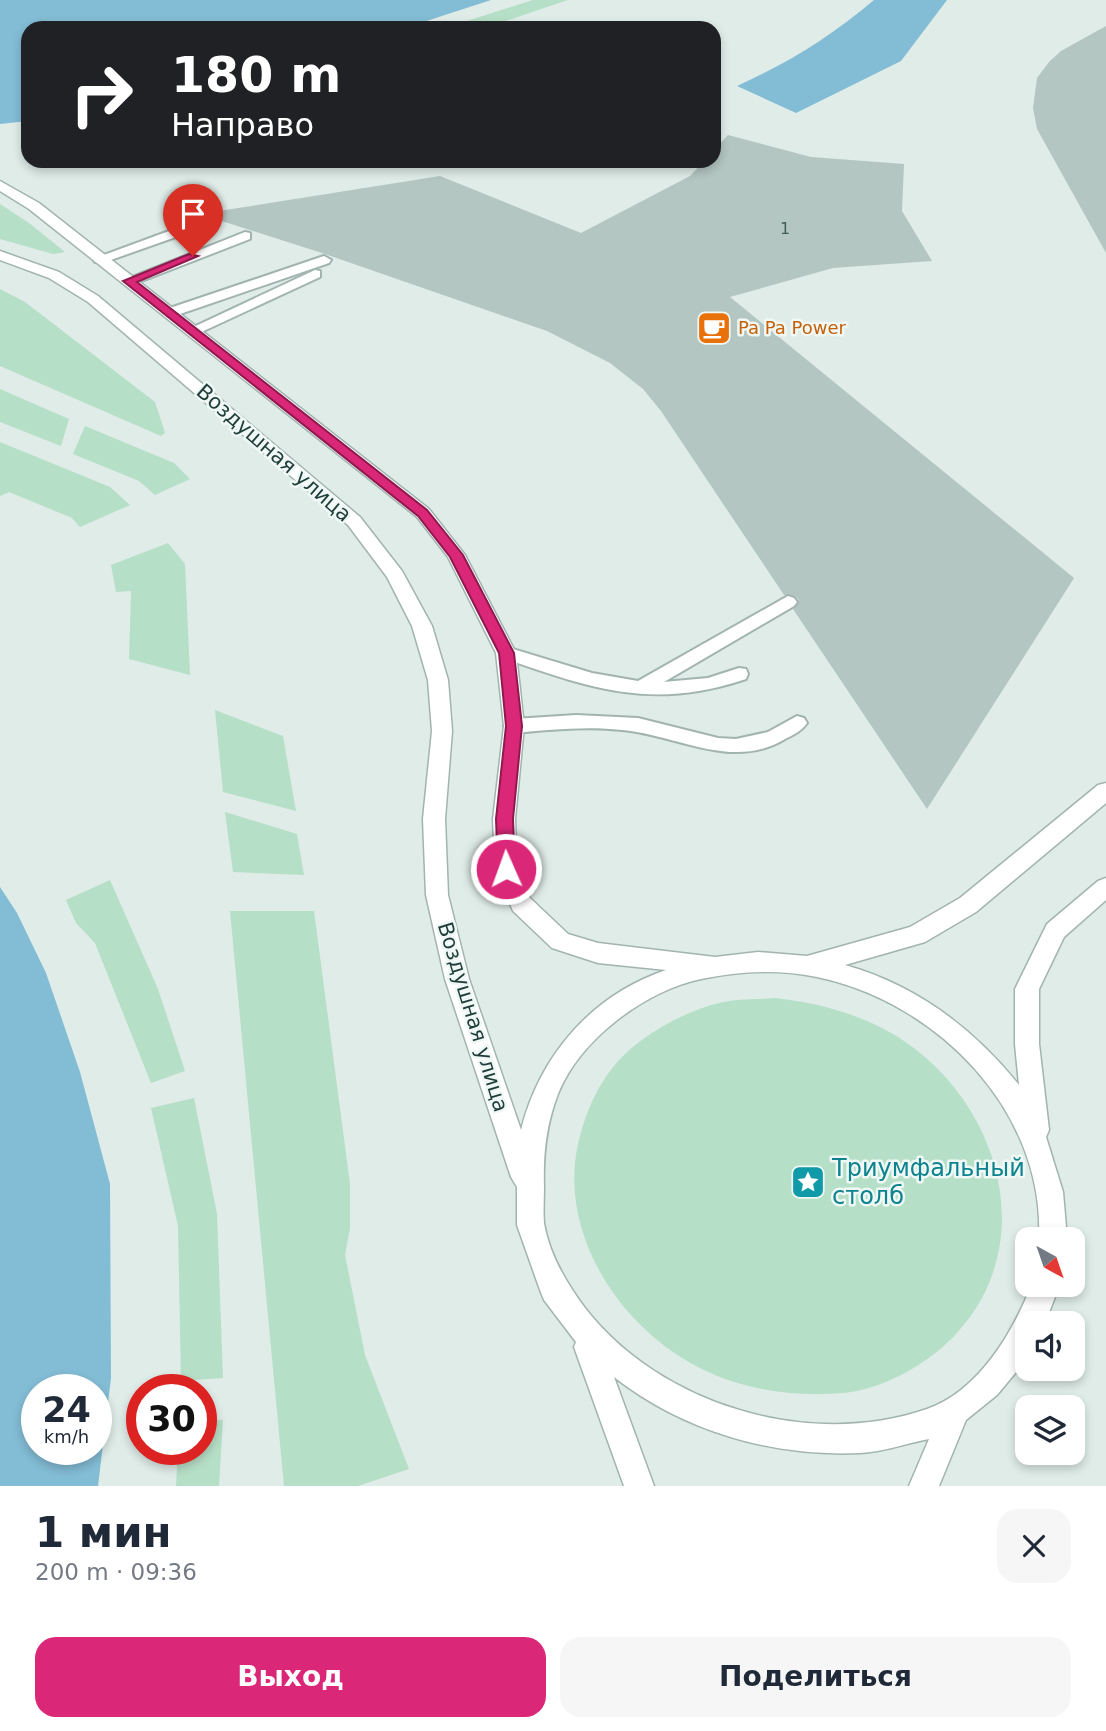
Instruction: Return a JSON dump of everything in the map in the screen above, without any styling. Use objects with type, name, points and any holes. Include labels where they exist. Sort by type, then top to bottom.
[{"type":"street","name":"Воздушная улица","points":[[0,185],[34,206],[423,513],[456,555],[506,653],[514,726],[504,819],[506,869],[521,904],[560,941],[598,953],[720,965]]},
{"type":"street","name":"Воздушная улица","points":[[0,255],[54,275],[93,299],[354,521],[395,575],[422,626],[438,680],[442,731],[433,819],[437,895],[457,979],[526,1182]]},
{"type":"street","points":[[807,965],[917,935],[968,905],[1106,791]]},
{"type":"street","points":[[1052,1227],[1049,1186],[1038,1146],[1027,1044],[1027,989],[1055,931],[1106,887]]},
{"type":"street","points":[[639,1486],[586,1342],[553,1291],[533,1237],[526,1182],[536,1117],[563,1060],[606,1014],[659,982],[720,965],[763,962],[807,965],[843,973],[878,985],[945,1024],[974,1050],[999,1078],[1038,1146]]},
{"type":"street","points":[[586,1342],[627,1382],[677,1415],[732,1438],[791,1449],[850,1448],[906,1436],[955,1411],[991,1384],[1015,1353]]},
{"type":"street","points":[[924,1486],[955,1411]]},
{"type":"lane","points":[[100,258],[199,224]]},
{"type":"lane","points":[[129,281],[245,236]]},
{"type":"lane","points":[[169,313],[330,262],[192,331]]},
{"type":"lane","points":[[640,688],[789,602]]},
{"type":"lane","points":[[506,653],[577,677],[659,690],[697,688],[720,683],[739,674]]},
{"type":"lane","points":[[514,726],[582,720],[638,725],[720,747],[764,742],[779,736],[797,723]]},
{"type":"green space","points":[[533,0],[568,0],[506,21],[467,21]]},
{"type":"green space","points":[[0,204],[65,252],[53,254],[0,239]]},
{"type":"green space","points":[[0,289],[25,302],[155,402],[165,433],[161,436],[0,366]]},
{"type":"green space","points":[[0,389],[69,419],[61,446],[0,422]]},
{"type":"green space","points":[[85,426],[174,463],[190,479],[155,495],[139,481],[73,454]]},
{"type":"green space","points":[[0,442],[110,487],[130,505],[80,527],[72,518],[9,492],[0,496]]},
{"type":"green space","points":[[168,543],[185,564],[190,675],[129,659],[131,591],[116,592],[111,565]]},
{"type":"green space","points":[[215,710],[283,736],[296,811],[223,792]]},
{"type":"green space","points":[[225,812],[297,834],[304,875],[233,872]]},
{"type":"green space","points":[[110,880],[158,989],[185,1071],[151,1083],[95,943],[76,923],[66,900]]},
{"type":"green space","points":[[230,911],[314,911],[350,1184],[350,1228],[345,1255],[365,1355],[409,1469],[358,1486],[284,1486]]},
{"type":"green space","points":[[776,998],[822,1006],[865,1020],[893,1034],[930,1062],[961,1096],[984,1135],[998,1178],[1002,1221],[996,1264],[978,1306],[947,1343],[925,1361],[886,1382],[858,1391],[808,1394],[755,1388],[704,1370],[673,1352],[646,1330],[621,1303],[601,1273],[586,1241],[577,1207],[574,1171],[580,1136],[595,1095],[620,1059],[653,1033],[699,1009],[737,1000]]},
{"type":"green space","points":[[194,1098],[217,1214],[223,1378],[217,1378],[217,1374],[181,1374],[178,1226],[151,1108]]},
{"type":"green space","points":[[217,1420],[223,1420],[219,1486],[176,1486],[177,1465],[217,1465]]},
{"type":"water","points":[[0,0],[491,0],[426,21],[21,21],[21,122],[0,124]]},
{"type":"water","points":[[874,0],[947,0],[901,61],[796,113],[737,86],[809,48]]},
{"type":"water","points":[[0,887],[17,913],[46,973],[80,1072],[110,1184],[111,1374],[21,1374],[21,1465],[101,1465],[98,1486],[0,1486]]},
{"type":"building","points":[[1106,26],[1106,253],[1037,129],[1033,108],[1037,78],[1049,62],[1061,51]]},
{"type":"building","points":[[728,135],[811,157],[904,164],[902,211],[932,261],[833,268],[730,297],[1074,578],[927,809],[793,609],[799,600],[795,596],[784,595],[661,411],[643,389],[610,363],[547,331],[200,214],[440,176],[581,233],[690,176],[697,168],[721,168],[721,142]]},
{"type":"place","name":"Pa Pa Power","points":[[714,328]]},
{"type":"place","name":"Триумфальный столб","points":[[808,1182]]},
{"type":"route","points":[[193,256],[129,281],[423,513],[456,555],[484,609],[506,653],[514,726],[504,819],[506,869]]}]
